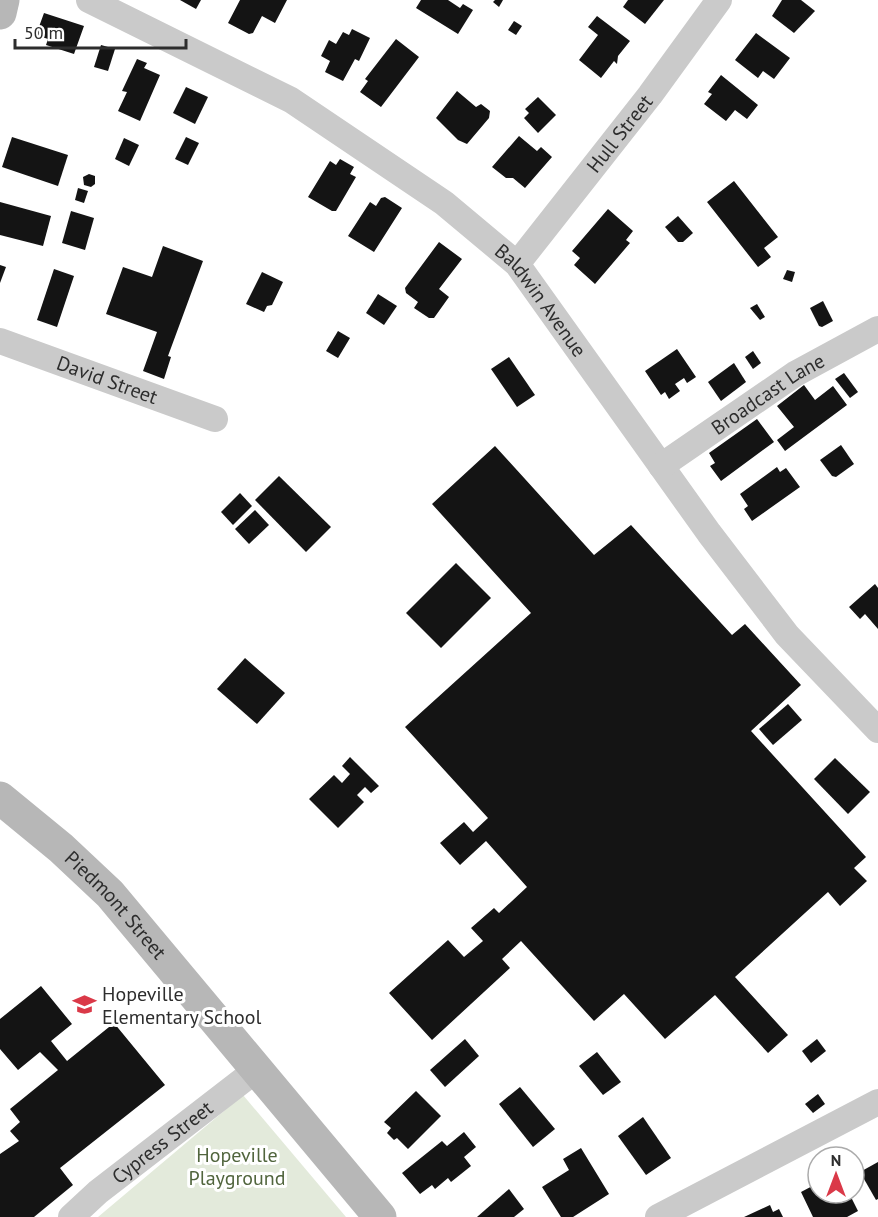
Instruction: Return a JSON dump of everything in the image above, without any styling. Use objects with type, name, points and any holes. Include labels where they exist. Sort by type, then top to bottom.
[{"type":"street","points":[[0,13],[3,0]]},
{"type":"street","name":"Baldwin Avenue","points":[[89,0],[291,100],[444,203],[517,264],[661,466],[787,636],[878,730]]},
{"type":"street","name":"Hull Street","points":[[517,264],[650,96],[719,0]]},
{"type":"street","name":"Broadcast Lane","points":[[661,466],[795,374],[878,329]]},
{"type":"street","name":"David Street","points":[[0,341],[215,419]]},
{"type":"street","name":"Piedmont Street","points":[[0,798],[61,848],[110,894],[380,1217]]},
{"type":"street","name":"Cypress Street","points":[[70,1217],[98,1192],[256,1070]]},
{"type":"street","points":[[658,1217],[878,1102]]},
{"type":"green space","name":"Hopeville Playground","points":[[243,1095],[346,1217],[98,1217]]},
{"type":"building","points":[[180,0],[201,0],[196,9]]},
{"type":"building","points":[[240,0],[287,0],[275,23],[262,16],[253,33],[249,34],[228,23]]},
{"type":"building","points":[[421,0],[448,0],[460,8],[463,4],[473,10],[458,34],[416,8]]},
{"type":"building","points":[[503,0],[499,7],[493,2]]},
{"type":"building","points":[[628,0],[664,0],[645,24],[623,7]]},
{"type":"building","points":[[782,0],[801,0],[815,11],[794,33],[772,16]]},
{"type":"building","points":[[44,13],[84,26],[74,54],[46,45],[48,39],[36,35]]},
{"type":"building","points":[[597,16],[630,41],[618,56],[617,64],[614,61],[601,78],[579,60],[598,35],[588,27]]},
{"type":"building","points":[[514,21],[522,26],[516,35],[508,30]]},
{"type":"building","points":[[352,29],[370,38],[359,61],[355,59],[343,81],[325,72],[330,61],[321,56],[329,40],[336,44],[343,32],[349,35]]},
{"type":"building","points":[[756,33],[790,58],[774,79],[763,71],[758,78],[735,60]]},
{"type":"building","points":[[396,39],[419,57],[381,107],[360,92],[368,81],[365,79]]},
{"type":"building","points":[[101,45],[115,49],[108,71],[94,67]]},
{"type":"building","points":[[137,59],[147,63],[144,68],[160,75],[140,121],[118,111],[127,92],[122,91]]},
{"type":"building","points":[[721,75],[758,105],[747,119],[735,110],[726,121],[704,104],[712,94],[708,92]]},
{"type":"building","points":[[186,87],[208,97],[195,124],[173,113]]},
{"type":"building","points":[[457,91],[476,107],[481,104],[490,111],[489,118],[467,144],[458,140],[436,118]]},
{"type":"building","points":[[538,97],[556,115],[538,133],[524,118],[529,113],[525,109]]},
{"type":"building","points":[[519,136],[537,151],[541,147],[552,157],[525,188],[513,178],[506,178],[492,167]]},
{"type":"building","points":[[12,137],[68,155],[58,186],[2,167]]},
{"type":"building","points":[[186,137],[199,143],[188,165],[175,159]]},
{"type":"building","points":[[124,138],[139,145],[129,166],[115,159]]},
{"type":"building","points":[[340,159],[354,167],[350,174],[356,177],[336,211],[332,211],[308,197],[330,161],[336,165]]},
{"type":"building","points":[[89,174],[95,176],[95,184],[91,187],[84,185],[83,177]]},
{"type":"building","points":[[734,181],[778,237],[764,248],[771,257],[758,267],[707,202]]},
{"type":"building","points":[[78,188],[88,191],[84,203],[75,200]]},
{"type":"building","points":[[385,197],[402,208],[374,252],[348,236],[370,202],[376,206],[381,198]]},
{"type":"building","points":[[0,202],[51,216],[43,246],[0,235]]},
{"type":"building","points":[[608,209],[633,231],[626,240],[630,243],[595,284],[574,265],[580,258],[572,251]]},
{"type":"building","points":[[71,211],[94,218],[85,250],[62,243]]},
{"type":"building","points":[[678,216],[693,233],[683,242],[678,242],[665,227]]},
{"type":"building","points":[[439,242],[462,259],[439,289],[449,297],[434,318],[429,318],[414,308],[418,302],[406,293],[405,288]]},
{"type":"building","points":[[163,246],[203,261],[168,356],[171,357],[164,379],[143,371],[157,332],[106,314],[123,267],[152,277]]},
{"type":"building","points":[[0,265],[6,267],[0,283]]},
{"type":"building","points":[[54,269],[74,276],[57,327],[37,320]]},
{"type":"building","points":[[787,270],[795,272],[792,282],[783,279]]},
{"type":"building","points":[[262,272],[283,282],[272,305],[267,306],[264,312],[246,304]]},
{"type":"building","points":[[378,294],[397,306],[384,325],[366,313]]},
{"type":"building","points":[[823,301],[833,321],[822,327],[819,326],[810,308]]},
{"type":"building","points":[[757,304],[765,317],[760,320],[750,308]]},
{"type":"building","points":[[338,331],[350,338],[338,358],[326,351]]},
{"type":"building","points":[[677,349],[696,377],[687,383],[684,378],[675,384],[680,391],[669,399],[665,392],[661,395],[645,371]]},
{"type":"building","points":[[753,351],[761,363],[753,369],[745,357]]},
{"type":"building","points":[[509,357],[535,395],[517,407],[491,369]]},
{"type":"building","points":[[734,363],[746,382],[721,401],[708,382]]},
{"type":"building","points":[[844,373],[858,392],[850,398],[835,379]]},
{"type":"building","points":[[804,385],[815,400],[833,386],[847,405],[785,451],[777,440],[794,427],[777,406]]},
{"type":"building","points":[[757,419],[774,442],[721,481],[710,466],[715,463],[709,453]]},
{"type":"building","points":[[841,445],[854,464],[836,477],[832,476],[820,460]]},
{"type":"building","points":[[495,446],[594,555],[631,525],[732,635],[745,624],[801,685],[751,731],[866,857],[854,868],[867,881],[840,906],[828,892],[735,977],[788,1035],[768,1053],[715,995],[665,1039],[624,994],[594,1021],[521,941],[502,959],[510,968],[432,1040],[389,993],[448,940],[464,957],[483,941],[471,928],[494,908],[499,913],[527,887],[486,841],[460,865],[440,843],[464,822],[473,832],[488,818],[405,727],[531,613],[432,504]]},
{"type":"building","points":[[777,467],[780,472],[786,468],[800,487],[752,521],[744,509],[748,506],[740,494]]},
{"type":"building","points":[[279,476],[331,527],[306,552],[255,500]]},
{"type":"building","points":[[240,493],[252,506],[233,525],[221,512]]},
{"type":"building","points":[[255,510],[269,525],[249,544],[235,529]]},
{"type":"building","points":[[456,563],[491,598],[441,648],[406,613]]},
{"type":"building","points":[[875,584],[878,588],[878,629],[865,614],[860,619],[849,607]]},
{"type":"building","points":[[245,658],[285,693],[257,724],[217,689]]},
{"type":"building","points":[[788,704],[802,720],[773,745],[759,729]]},
{"type":"building","points":[[350,757],[379,786],[371,793],[365,787],[357,795],[364,802],[338,828],[309,799],[334,775],[342,783],[350,774],[342,766]]},
{"type":"building","points":[[835,758],[870,792],[848,814],[814,779]]},
{"type":"building","points":[[41,986],[72,1024],[51,1041],[67,1061],[114,1023],[165,1085],[60,1168],[73,1185],[34,1217],[0,1217],[0,1154],[19,1141],[10,1131],[20,1122],[10,1109],[58,1070],[40,1052],[18,1070],[0,1049],[0,1019]]},
{"type":"building","points":[[465,1039],[479,1056],[445,1087],[430,1070]]},
{"type":"building","points":[[817,1039],[826,1051],[811,1063],[802,1051]]},
{"type":"building","points":[[597,1052],[621,1082],[603,1095],[579,1066]]},
{"type":"building","points":[[520,1087],[555,1129],[533,1147],[499,1104]]},
{"type":"building","points":[[416,1091],[441,1116],[408,1149],[397,1138],[394,1140],[387,1133],[391,1128],[384,1122]]},
{"type":"building","points":[[818,1094],[825,1104],[813,1113],[805,1104]]},
{"type":"building","points":[[643,1117],[671,1158],[646,1175],[618,1136]]},
{"type":"building","points":[[464,1132],[476,1147],[464,1157],[471,1166],[451,1182],[448,1178],[435,1189],[432,1185],[420,1194],[402,1173],[442,1141],[447,1146]]},
{"type":"building","points":[[581,1148],[609,1194],[573,1217],[561,1217],[542,1187],[569,1170],[563,1159]]},
{"type":"building","points":[[878,1162],[878,1199],[876,1200],[866,1182],[866,1169]]},
{"type":"building","points":[[509,1189],[524,1209],[514,1217],[477,1217]]},
{"type":"building","points":[[806,1189],[806,1202],[801,1192]]},
{"type":"building","points":[[770,1205],[773,1212],[779,1209],[783,1217],[744,1217]]},
{"type":"building","points":[[807,1205],[855,1205],[858,1211],[847,1217],[813,1217]]},
{"type":"place","name":"Hopeville Elementary School","points":[[84,1005]]}]
